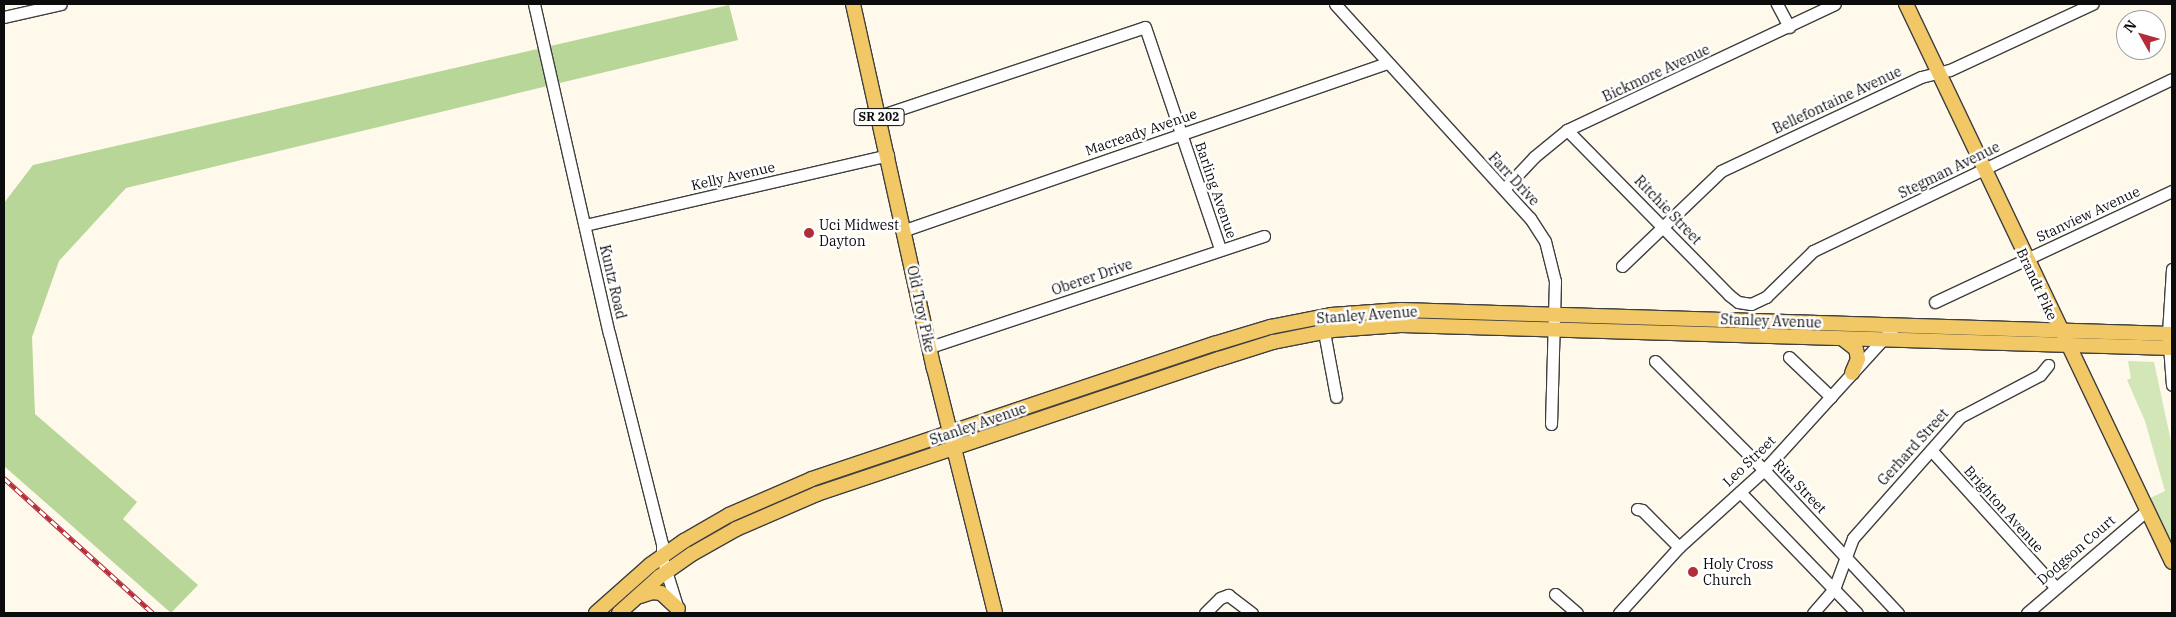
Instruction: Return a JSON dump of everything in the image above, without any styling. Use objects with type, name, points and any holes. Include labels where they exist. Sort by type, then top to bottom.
[{"type":"main road","name":"Old Troy Pike","points":[[853,4],[950,434],[995,613]]},
{"type":"main road","name":"Brandt Pike","points":[[1906,4],[2058,329],[2172,562]]},
{"type":"main road","name":"Stanley Avenue","points":[[596,613],[666,565],[729,515],[779,494],[1214,344],[1287,324],[1331,315],[1401,310],[2170,333]]},
{"type":"main road","name":"Stanley Avenue","points":[[618,613],[666,565],[736,529],[804,499],[1219,359],[1273,342],[1324,332],[1401,325],[2170,348]]},
{"type":"main road","points":[[1843,339],[1856,349],[1858,358],[1852,373]]},
{"type":"main road","points":[[2082,376],[2081,364],[2092,346]]},
{"type":"main road","points":[[632,600],[652,592],[661,593],[678,611]]},
{"type":"street","points":[[4,17],[61,4]]},
{"type":"street","name":"Kuntz Road","points":[[534,4],[649,502],[662,544],[678,611]]},
{"type":"street","name":"Farr Drive","points":[[1335,4],[1530,218],[1545,241],[1554,267],[1551,424]]},
{"type":"street","points":[[1777,4],[1789,27]]},
{"type":"street","name":"Bickmore Avenue","points":[[1504,189],[1534,157],[1567,130],[1835,4]]},
{"type":"street","name":"Bellefontaine Avenue","points":[[1622,266],[1654,232],[1664,227],[1721,171],[1938,71],[1950,70],[2092,4]]},
{"type":"street","name":"Barling Avenue","points":[[879,116],[1145,26],[1220,249]]},
{"type":"street","name":"Macready Avenue","points":[[905,230],[1388,63]]},
{"type":"street","name":"Stegman Avenue","points":[[1751,304],[1766,297],[1813,251],[2172,79]]},
{"type":"street","name":"Ritchie Street","points":[[1567,130],[1664,227],[1729,296],[1738,302],[1751,304]]},
{"type":"street","name":"Kelly Avenue","points":[[585,225],[888,155]]},
{"type":"street","name":"Stanview Avenue","points":[[1935,302],[2172,191]]},
{"type":"street","name":"Oberer Drive","points":[[930,347],[1220,249],[1264,236]]},
{"type":"street","points":[[2172,269],[2170,333],[2172,385]]},
{"type":"street","name":"Leo Street","points":[[1624,612],[1679,547],[1764,470],[1896,325]]},
{"type":"street","points":[[1324,332],[1336,396]]},
{"type":"street","points":[[1790,358],[1831,397]]},
{"type":"street","name":"Rita Street","points":[[1655,361],[1764,470],[1898,613]]},
{"type":"street","name":"Gerhard Street","points":[[1814,613],[1834,589],[1853,538],[1931,450],[1970,409],[2040,375],[2048,365]]},
{"type":"street","name":"Brighton Avenue","points":[[1931,450],[2056,588]]},
{"type":"street","points":[[1740,492],[1857,613]]},
{"type":"street","points":[[1637,509],[1642,510],[1679,547]]},
{"type":"street","name":"Dodgson Court","points":[[2027,613],[2146,511]]},
{"type":"street","points":[[1555,594],[1577,613]]},
{"type":"street","points":[[1205,613],[1220,598],[1228,595],[1252,613]]},
{"type":"green space","points":[[729,5],[738,40],[126,188],[59,261],[32,337],[35,414],[137,502],[123,519],[198,585],[171,613],[4,466],[4,203],[33,165]]},
{"type":"green space","points":[[2128,361],[2154,362],[2172,446],[2172,543],[2150,498],[2165,491],[2145,421],[2127,380],[2131,378]]},
{"type":"railway","points":[[4,478],[153,613]]},
{"type":"place","name":"Uci Midwest Dayton","points":[[809,233]]},
{"type":"place","name":"Holy Cross Church","points":[[1693,572]]}]
